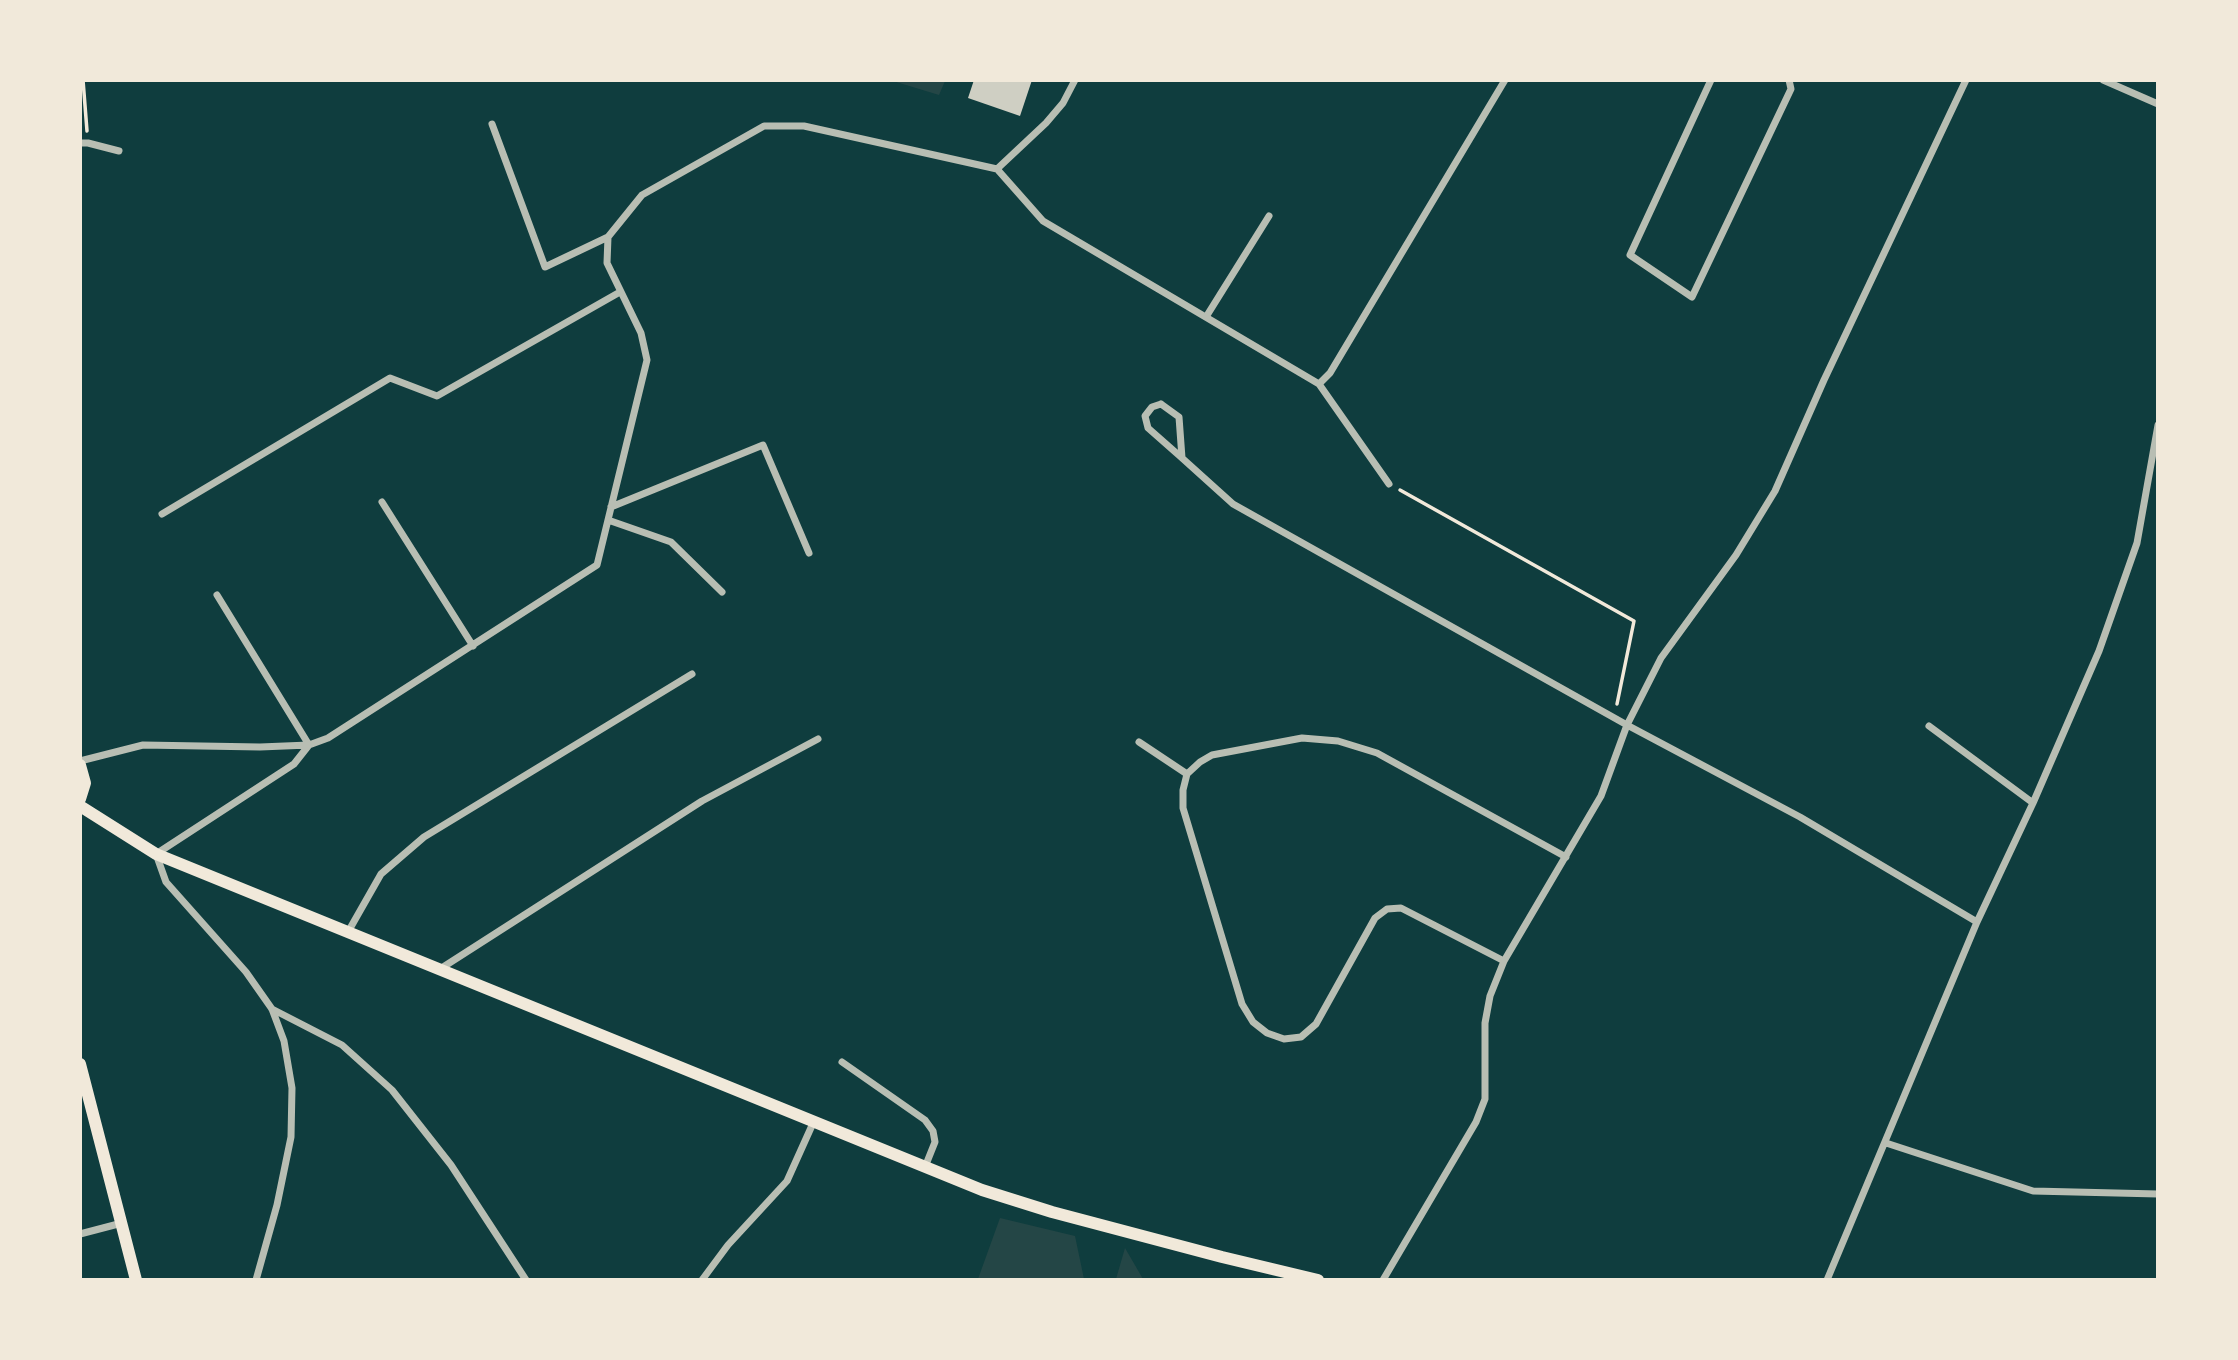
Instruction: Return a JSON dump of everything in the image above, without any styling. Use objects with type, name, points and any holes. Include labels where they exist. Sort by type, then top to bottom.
[{"type":"main road","points":[[80,763],[85,783],[80,799]]},
{"type":"main road","points":[[80,806],[156,854],[982,1190],[1052,1212],[1222,1257],[1318,1279]]},
{"type":"main road","points":[[80,1064],[136,1279]]},
{"type":"street","points":[[997,169],[1046,123],[1063,103],[1076,80]]},
{"type":"street","points":[[1319,384],[1330,373],[1505,80]]},
{"type":"street","points":[[1711,80],[1630,256],[1692,297],[1791,89],[1789,80]]},
{"type":"street","points":[[1383,1279],[1476,1122],[1485,1099],[1486,1023],[1490,996],[1504,961],[1601,796],[1627,725],[1661,658],[1736,555],[1774,491],[1966,80]]},
{"type":"street","points":[[2103,80],[2158,104]]},
{"type":"street","points":[[492,124],[545,267],[608,237],[642,195],[764,126],[804,126],[997,169],[1043,221],[1319,384],[1389,484]]},
{"type":"street","points":[[84,143],[119,151]]},
{"type":"street","points":[[1206,317],[1269,216]]},
{"type":"street","points":[[80,763],[107,752],[143,745],[260,747],[309,745],[328,738],[597,565],[647,360],[642,333],[607,263],[608,237]]},
{"type":"street","points":[[162,514],[390,378],[436,396],[620,292]]},
{"type":"street","points":[[1182,458],[1179,417],[1161,404],[1152,407],[1145,416],[1148,428],[1233,504],[1627,725],[1800,817],[1977,922]]},
{"type":"street","points":[[1827,1279],[1977,922],[2033,803],[2099,651],[2137,543],[2158,425]]},
{"type":"street","points":[[611,507],[763,445],[809,553]]},
{"type":"street","points":[[382,502],[473,646]]},
{"type":"street","points":[[608,520],[671,542],[722,592]]},
{"type":"street","points":[[217,596],[309,745]]},
{"type":"street","points":[[348,932],[381,874],[424,837],[692,674]]},
{"type":"street","points":[[1929,726],[2033,803]]},
{"type":"street","points":[[1504,961],[1401,908],[1387,909],[1375,918],[1316,1024],[1301,1037],[1284,1039],[1267,1032],[1253,1022],[1242,1004],[1183,808],[1183,790],[1187,774],[1212,755],[1302,738],[1338,741],[1377,753],[1566,857]]},
{"type":"street","points":[[440,969],[702,801],[818,739]]},
{"type":"street","points":[[1139,742],[1187,774]]},
{"type":"street","points":[[256,1279],[277,1205],[291,1137],[292,1088],[284,1041],[272,1009],[246,972],[166,882],[156,854],[294,764],[309,745]]},
{"type":"street","points":[[272,1009],[342,1045],[392,1090],[451,1165],[526,1279]]},
{"type":"street","points":[[842,1062],[925,1121],[933,1131],[935,1142],[925,1167]]},
{"type":"street","points":[[702,1279],[728,1245],[787,1181],[814,1121]]},
{"type":"street","points":[[1886,1143],[2033,1191],[2158,1194]]},
{"type":"street","points":[[80,1234],[122,1223]]},
{"type":"path","points":[[83,80],[84,143]]},
{"type":"path","points":[[1389,484],[1634,621],[1616,702],[1627,725]]},
{"type":"shaded area","points":[[893,81],[945,81],[939,95]]},
{"type":"shaded area","points":[[1000,1218],[1075,1236],[1084,1279],[978,1279]]},
{"type":"shaded area","points":[[1125,1248],[1143,1279],[1116,1279]]},
{"type":"building","points":[[974,80],[1032,80],[1020,116],[968,98]]}]
